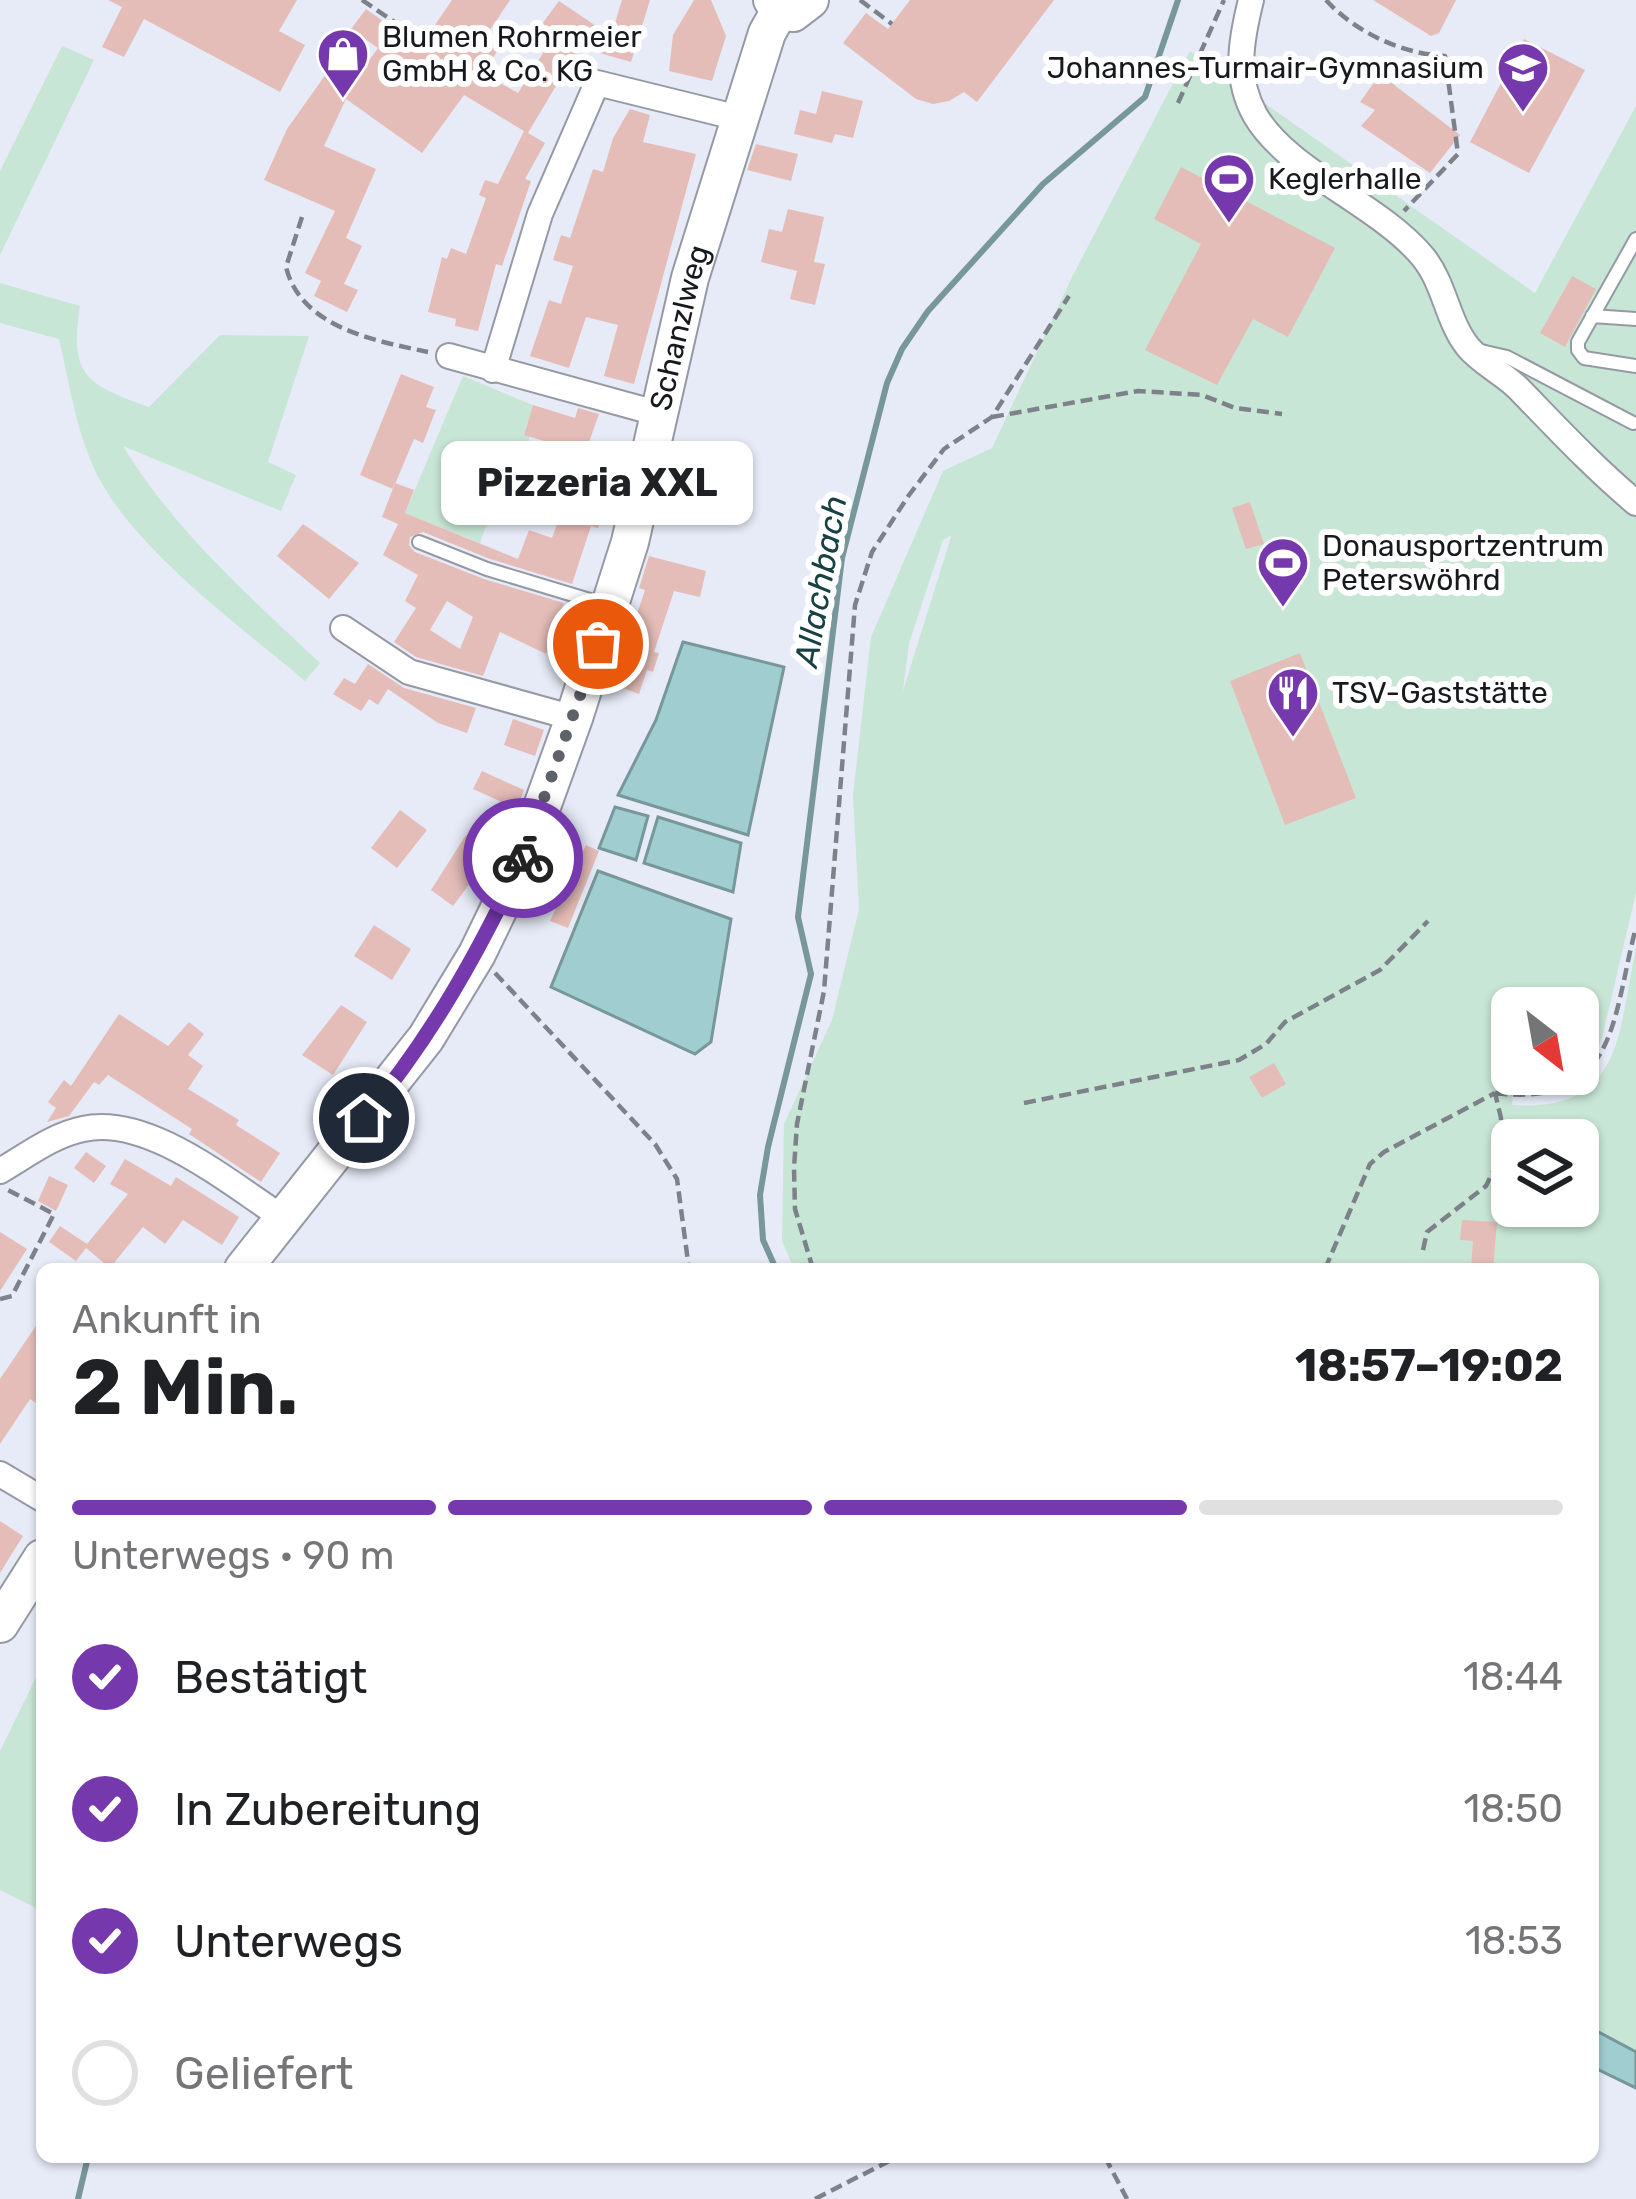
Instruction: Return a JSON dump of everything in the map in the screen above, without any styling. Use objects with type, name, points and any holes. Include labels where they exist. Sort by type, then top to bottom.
[{"type":"street","points":[[1251,0],[1239,61],[1244,92],[1258,120],[1284,148],[1391,226],[1423,256],[1442,286],[1468,347],[1513,383],[1589,464],[1636,503]]},
{"type":"street","name":"Schanzlweg","points":[[248,1263],[426,1038],[477,954],[523,859],[574,718],[640,505],[690,278],[739,118],[767,33],[799,4]]},
{"type":"street","points":[[493,370],[540,214],[597,82],[739,118]]},
{"type":"street","points":[[449,356],[660,414]]},
{"type":"street","points":[[343,628],[409,672],[574,718]]},
{"type":"street","points":[[0,1171],[84,1128],[113,1127],[167,1144],[282,1217]]},
{"type":"street","points":[[0,1474],[36,1495]]},
{"type":"street","points":[[0,1624],[36,1567]]},
{"type":"lane","points":[[1634,246],[1577,342],[1584,358],[1636,366]]},
{"type":"lane","points":[[1592,316],[1636,319]]},
{"type":"lane","points":[[1468,347],[1508,357],[1633,423]]},
{"type":"lane","points":[[551,506],[561,484],[640,505]]},
{"type":"lane","points":[[418,542],[610,606]]},
{"type":"path","points":[[362,0],[433,48]]},
{"type":"path","points":[[860,0],[892,24]]},
{"type":"path","points":[[1178,103],[1224,0]]},
{"type":"path","points":[[1326,0],[1364,32],[1424,55],[1445,56],[1458,154],[1391,226]]},
{"type":"path","points":[[302,217],[286,267],[297,291],[318,314],[364,336],[449,356]]},
{"type":"path","points":[[992,417],[1069,296]]},
{"type":"path","points":[[811,1263],[795,1208],[797,1124],[824,991],[855,605],[872,552],[944,449],[992,417],[1138,391],[1181,392],[1234,408],[1282,414]]},
{"type":"path","points":[[1024,1103],[1239,1060],[1266,1044],[1285,1022],[1379,970],[1428,921]]},
{"type":"path","points":[[1599,1060],[1636,927]]},
{"type":"path","points":[[477,954],[655,1144],[677,1179],[688,1263]]},
{"type":"path","points":[[1328,1263],[1370,1164],[1491,1095]]},
{"type":"path","points":[[1423,1250],[1427,1232],[1486,1186],[1498,1161],[1501,1118],[1495,1095]]},
{"type":"path","points":[[0,1186],[54,1214],[12,1296],[0,1299]]},
{"type":"path","points":[[815,2199],[885,2163]]},
{"type":"path","points":[[1108,2163],[1127,2199]]},
{"type":"shaded area","points":[[62,46],[94,60],[0,255],[0,171]]},
{"type":"shaded area","name":"Donausportzentrum Peterswöhrd","points":[[1190,51],[1535,293],[1636,106],[1636,893],[1599,1046],[1599,987],[1491,987],[1491,1095],[1513,1095],[1512,1105],[1599,1095],[1599,1076],[1618,1036],[1636,948],[1636,2052],[1599,2032],[1599,1263],[791,1263],[782,1241],[784,1124],[832,1020],[859,909],[853,795],[871,637],[943,471],[992,448],[1073,275]],"holes":[[[950,536],[903,691],[909,643],[943,540]]]},
{"type":"shaded area","points":[[0,283],[80,306],[77,348],[87,374],[110,392],[149,407],[220,335],[309,336],[268,462],[296,475],[281,511],[123,446],[189,534],[320,663],[305,681],[186,582],[108,494],[86,449],[59,339],[0,323]]},
{"type":"shaded area","points":[[463,376],[533,405],[521,469],[507,466],[480,543],[405,513]]},
{"type":"shaded area","points":[[683,642],[784,667],[748,835],[618,795],[656,720]]},
{"type":"shaded area","points":[[615,807],[648,816],[636,860],[599,848]]},
{"type":"shaded area","points":[[658,817],[741,843],[733,892],[644,863]]},
{"type":"shaded area","points":[[598,871],[731,919],[711,1042],[695,1054],[551,987]]},
{"type":"shaded area","points":[[36,1677],[36,1908],[0,1890],[0,1751]]},
{"type":"shaded area","points":[[1599,2032],[1636,2052],[1636,2088],[1599,2070]]},
{"type":"building","points":[[108,0],[297,0],[279,31],[305,45],[280,92],[144,19],[124,57],[102,47],[122,7]]},
{"type":"building","points":[[452,0],[510,0],[486,36],[501,46],[482,73],[518,93],[555,34],[542,24],[559,1],[611,36],[622,0],[650,0],[631,62],[579,47],[528,133],[545,143],[525,179],[531,181],[502,266],[496,264],[478,331],[428,312],[442,257],[447,259],[451,248],[466,254],[486,198],[479,195],[485,180],[498,184],[524,131],[464,95],[422,153],[346,99],[324,146],[376,169],[346,238],[362,246],[344,284],[358,290],[347,312],[314,296],[321,281],[305,273],[335,211],[264,180],[287,129],[336,60],[358,76],[378,48],[351,29],[366,9],[420,47]]},
{"type":"building","points":[[694,0],[711,0],[726,36],[712,81],[669,71],[673,35]]},
{"type":"building","points":[[910,0],[1054,0],[977,102],[964,92],[933,104],[916,99],[843,43],[866,13],[888,29]]},
{"type":"building","name":"Johannes-Turmair-Gymnasium","points":[[1373,0],[1456,0],[1439,33],[1431,36]]},
{"type":"building","name":"Johannes-Turmair-Gymnasium","points":[[1524,39],[1585,70],[1529,173],[1470,142]]},
{"type":"building","points":[[1380,74],[1460,135],[1430,173],[1361,126],[1375,110],[1360,102]]},
{"type":"building","points":[[822,91],[863,101],[853,138],[835,134],[832,143],[794,134],[800,110],[816,114]]},
{"type":"building","points":[[630,109],[650,115],[643,142],[696,154],[634,384],[604,376],[618,325],[586,317],[569,368],[530,356],[549,300],[561,304],[573,266],[553,260],[561,235],[570,238],[593,169],[603,172],[613,138]]},
{"type":"building","points":[[756,144],[798,154],[791,181],[747,170]]},
{"type":"building","points":[[1181,167],[1335,248],[1288,337],[1253,319],[1217,385],[1145,350],[1201,244],[1154,219]]},
{"type":"building","points":[[788,209],[824,217],[814,262],[825,264],[815,305],[790,299],[797,271],[761,262],[769,229],[782,232]]},
{"type":"building","points":[[1572,276],[1596,289],[1565,347],[1540,333]]},
{"type":"building","points":[[401,374],[434,387],[426,407],[436,410],[423,443],[414,439],[393,489],[360,475]]},
{"type":"building","points":[[533,405],[575,418],[578,408],[599,414],[588,445],[616,453],[608,486],[569,476],[575,450],[524,435]]},
{"type":"building","points":[[395,483],[414,490],[405,513],[518,559],[529,530],[552,538],[567,497],[604,507],[598,528],[591,526],[572,584],[423,532],[410,537],[415,552],[564,603],[546,654],[500,632],[483,676],[416,657],[394,642],[416,608],[405,601],[418,575],[383,555],[398,524],[382,517]],"holes":[[[447,601],[473,617],[460,649],[430,630]]]},
{"type":"building","points":[[1250,502],[1264,544],[1246,549],[1232,508]]},
{"type":"building","points":[[303,524],[359,563],[329,599],[277,556]]},
{"type":"building","points":[[649,556],[706,571],[700,597],[674,591],[654,652],[659,653],[653,672],[647,670],[639,694],[609,683],[645,590],[639,588]]},
{"type":"building","name":"TSV-Gaststätte","points":[[1300,653],[1356,798],[1285,825],[1230,681]]},
{"type":"building","points":[[368,664],[404,688],[476,708],[467,733],[438,723],[388,689],[378,705],[369,699],[361,711],[333,694],[344,678],[355,684]]},
{"type":"building","points":[[513,719],[544,730],[535,756],[504,745]]},
{"type":"building","points":[[482,771],[524,790],[517,809],[473,789]]},
{"type":"building","points":[[400,810],[427,830],[397,868],[371,848]]},
{"type":"building","points":[[466,835],[492,854],[453,906],[431,890]]},
{"type":"building","points":[[586,845],[599,851],[568,928],[550,921]]},
{"type":"building","points":[[374,925],[411,949],[392,980],[354,956]]},
{"type":"building","points":[[341,1005],[367,1022],[333,1075],[302,1055]]},
{"type":"building","points":[[119,1014],[168,1046],[189,1022],[204,1034],[188,1055],[203,1066],[188,1089],[239,1120],[236,1125],[280,1153],[261,1182],[189,1134],[192,1129],[108,1075],[99,1085],[94,1082],[69,1116],[47,1122],[56,1108],[48,1102],[64,1080],[71,1086]]},
{"type":"building","points":[[1274,1063],[1286,1084],[1262,1098],[1249,1077]]},
{"type":"building","points":[[86,1152],[106,1166],[94,1183],[74,1168]]},
{"type":"building","points":[[125,1159],[171,1186],[176,1177],[239,1217],[222,1245],[183,1220],[165,1244],[143,1227],[114,1263],[104,1263],[86,1248],[76,1261],[49,1242],[60,1226],[87,1244],[128,1194],[110,1184]]},
{"type":"building","points":[[49,1176],[68,1185],[56,1211],[38,1201]]},
{"type":"building","points":[[1462,1220],[1491,1222],[1491,1227],[1497,1227],[1494,1263],[1471,1263],[1473,1241],[1460,1240]]},
{"type":"building","points":[[0,1232],[27,1249],[0,1291]]},
{"type":"building","points":[[36,1326],[36,1403],[30,1399],[0,1444],[0,1379]]},
{"type":"building","points":[[0,1521],[23,1536],[0,1573]]},
{"type":"waterway","name":"Allachbach","points":[[773,1263],[763,1240],[760,1195],[811,974],[798,917],[842,558],[887,383],[902,349],[928,311],[1043,184],[1145,97],[1178,0]]},
{"type":"waterway","points":[[78,2199],[87,2163]]},
{"type":"way so far","points":[[523,858],[598,644]]},
{"type":"place","name":"Blumen Rohrmeier GmbH & Co. KG","points":[[343,100]]},
{"type":"place","name":"Johannes-Turmair-Gymnasium","points":[[1523,114]]},
{"type":"place","name":"Keglerhalle","points":[[1229,225]]},
{"type":"place","name":"Donausportzentrum Peterswöhrd","points":[[1283,609]]},
{"type":"place","name":"Pizzeria XXL","points":[[598,644]]},
{"type":"place","name":"TSV-Gaststätte","points":[[1293,739]]},
{"type":"route","points":[[364,1118],[426,1038],[453,994],[523,858]]}]
